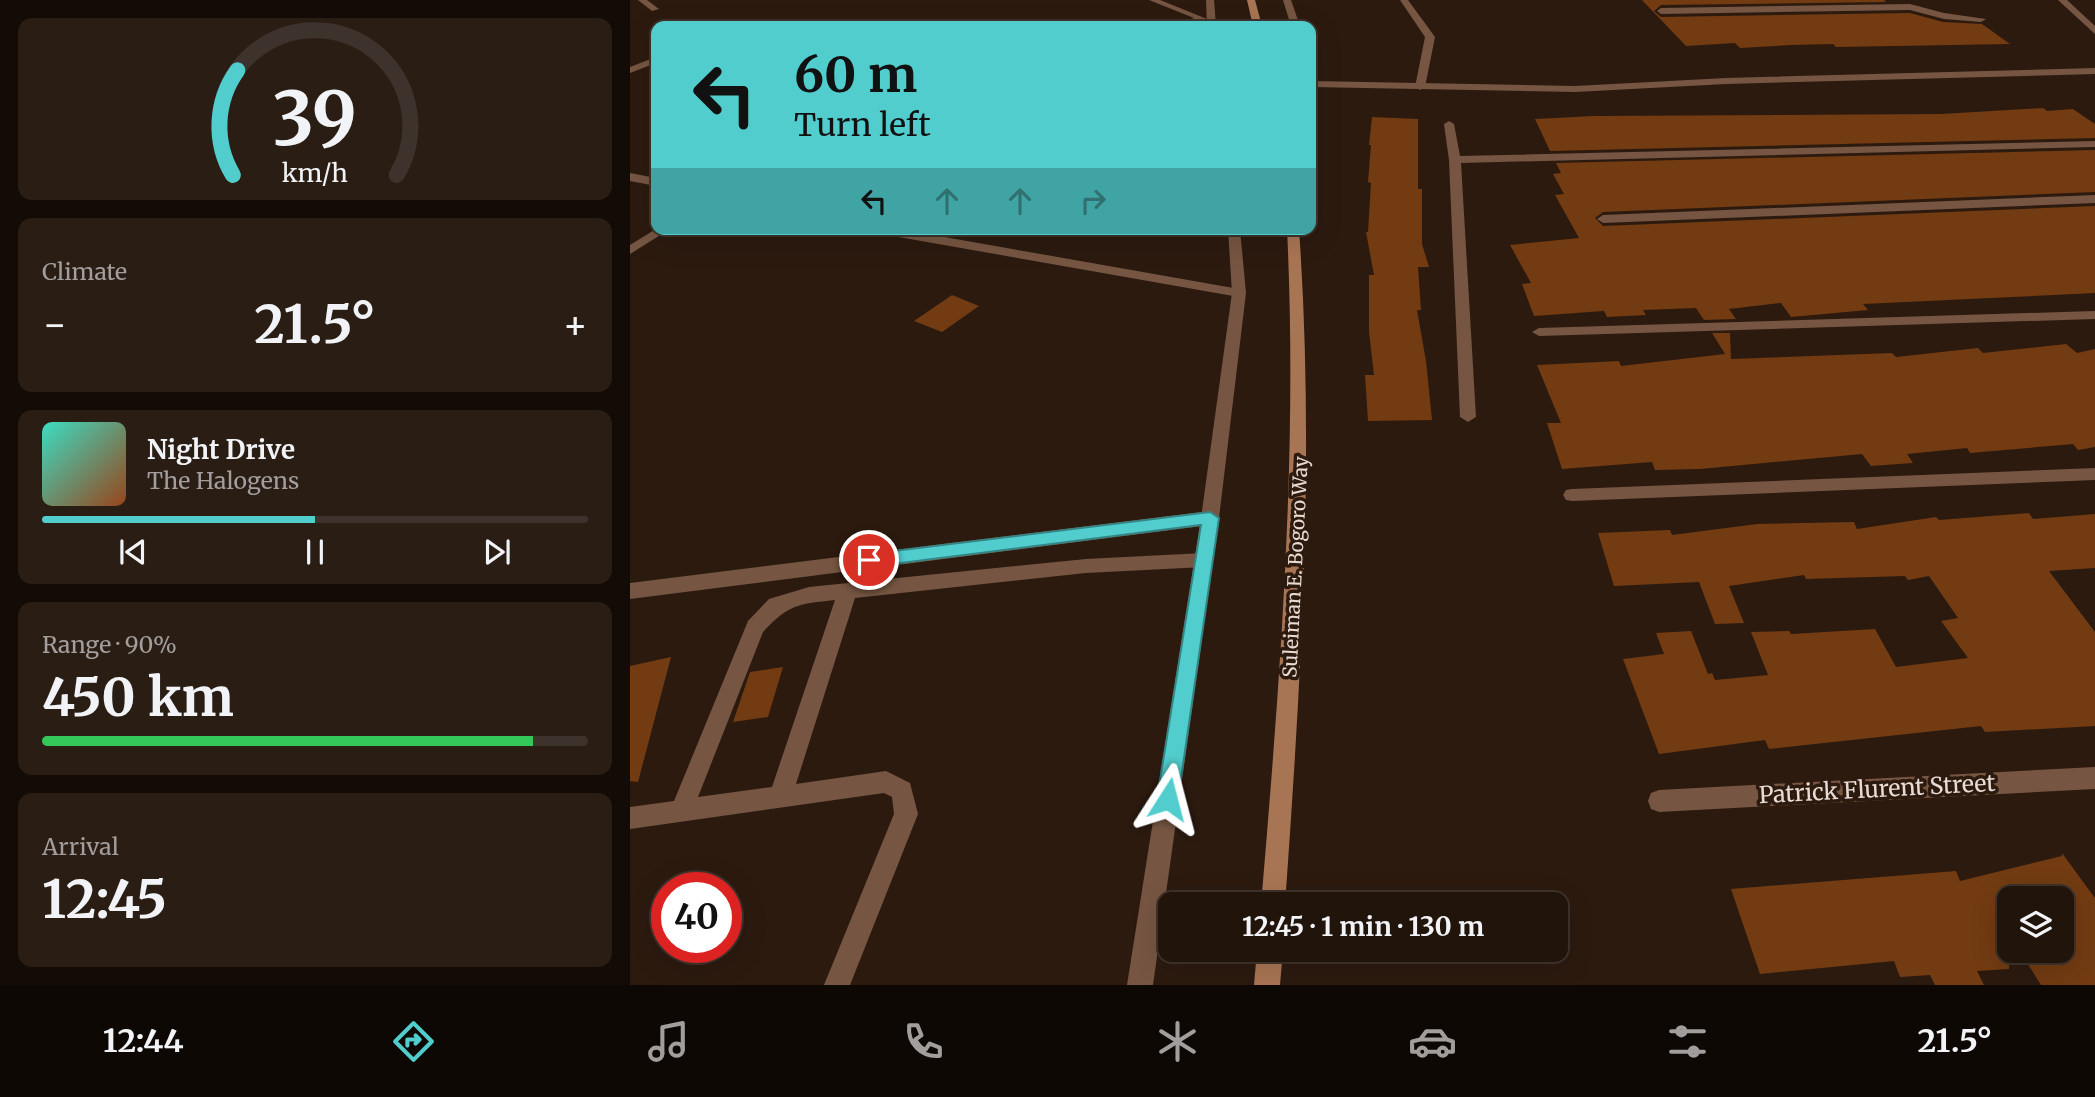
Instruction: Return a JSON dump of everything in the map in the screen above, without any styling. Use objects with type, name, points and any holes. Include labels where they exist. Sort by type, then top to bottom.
[{"type":"main road","points":[[1251,0],[1257,21]]},
{"type":"main road","name":"Suleiman E. Bogoro Way","points":[[1274,892],[1287,722],[1300,461],[1299,304],[1293,235]]},
{"type":"main road","points":[[1267,985],[1269,962]]},
{"type":"street","points":[[1209,21],[1210,0]]},
{"type":"street","points":[[1287,0],[1294,21]]},
{"type":"street","points":[[1404,0],[1430,37],[1420,87]]},
{"type":"street","points":[[1736,0],[1742,10]]},
{"type":"street","points":[[2062,0],[2095,31]]},
{"type":"street","points":[[1661,11],[1909,3],[1944,16],[1981,19]]},
{"type":"street","points":[[630,70],[651,62]]},
{"type":"street","points":[[1316,84],[1576,89],[1726,81],[2095,71]]},
{"type":"street","points":[[1449,124],[1455,160],[1468,417]]},
{"type":"street","points":[[1455,160],[2095,144]]},
{"type":"street","points":[[633,180],[651,182]]},
{"type":"street","points":[[1604,219],[2095,199]]},
{"type":"street","points":[[910,235],[1239,293]]},
{"type":"street","points":[[1140,985],[1204,560],[1239,293],[1234,235]]},
{"type":"street","points":[[1539,332],[2095,315]]},
{"type":"street","points":[[1572,495],[2095,474]]},
{"type":"street","points":[[630,591],[1210,518]]},
{"type":"street","points":[[681,811],[755,627],[776,605],[809,595],[922,582],[1086,566],[1204,560]]},
{"type":"street","points":[[781,795],[848,592]]},
{"type":"street","name":"Patrick Flurent Street","points":[[1659,801],[2095,778]]},
{"type":"street","points":[[630,818],[886,782],[902,791],[906,814],[837,985]]},
{"type":"lane","points":[[642,0],[655,9]]},
{"type":"lane","points":[[1153,0],[1209,21]]},
{"type":"lane","points":[[630,250],[654,235]]},
{"type":"building","points":[[1642,0],[1884,0],[1886,2],[1661,5],[1654,11],[1661,17],[1910,13],[1943,22],[1982,24],[2010,44],[1836,47],[1833,44],[1740,48],[1735,43],[1686,46]]},
{"type":"building","points":[[2043,108],[2047,111],[2073,109],[2095,124],[2095,138],[1550,151],[1535,119],[1594,116],[1941,114]]},
{"type":"building","points":[[1372,117],[1418,119],[1418,189],[1422,189],[1422,244],[1429,267],[1418,267],[1421,310],[1417,310],[1432,420],[1368,421],[1365,375],[1374,375],[1369,332],[1369,275],[1374,275],[1366,232],[1371,183],[1368,182]]},
{"type":"building","points":[[2095,150],[2095,192],[1603,212],[1595,218],[1603,226],[2095,206],[2095,293],[1863,304],[1868,310],[1791,317],[1781,303],[1729,309],[1736,319],[1704,320],[1696,308],[1643,310],[1646,315],[1607,317],[1604,311],[1534,316],[1522,284],[1531,283],[1510,245],[1579,238],[1555,195],[1564,194],[1553,174],[1561,173],[1556,163]]},
{"type":"building","points":[[952,295],[979,306],[942,332],[914,321]]},
{"type":"building","points":[[1712,333],[1730,333],[1731,359],[1892,353],[1896,357],[1978,348],[1983,353],[2066,344],[2077,353],[2095,349],[2095,447],[2078,450],[2073,444],[1970,453],[1967,448],[1907,454],[1913,463],[1871,466],[1862,454],[1700,469],[1655,470],[1652,462],[1562,469],[1547,423],[1561,423],[1537,365],[1619,361],[1621,366],[1725,354]]},
{"type":"building","points":[[2029,513],[2033,519],[2095,514],[2095,568],[2049,571],[2095,632],[2095,726],[1985,732],[1981,726],[1769,749],[1765,740],[1659,754],[1623,659],[1664,654],[1656,633],[1691,631],[1708,674],[1712,673],[1715,680],[1768,675],[1751,632],[1789,631],[1791,634],[1875,629],[1896,667],[1968,658],[1941,621],[1958,618],[1929,576],[1908,580],[1905,576],[1806,579],[1804,575],[1729,586],[1744,623],[1715,624],[1699,582],[1614,586],[1598,533],[1670,530],[1672,535],[1757,524],[1854,522],[1857,529],[1936,517],[1939,520]]},
{"type":"building","points":[[671,657],[638,782],[630,781],[630,666]]},
{"type":"building","points":[[783,667],[768,717],[733,722],[750,672]]},
{"type":"building","points":[[2062,853],[2095,898],[2095,985],[2041,985],[2027,963],[2074,963],[2074,886],[1997,886],[1997,963],[2009,963],[2009,969],[1977,971],[1984,985],[1935,985],[1930,975],[1900,977],[1894,961],[1760,974],[1731,889],[1956,871],[1960,881],[2062,856]]},
{"type":"route","points":[[869,560],[1210,518],[1168,799]]}]
